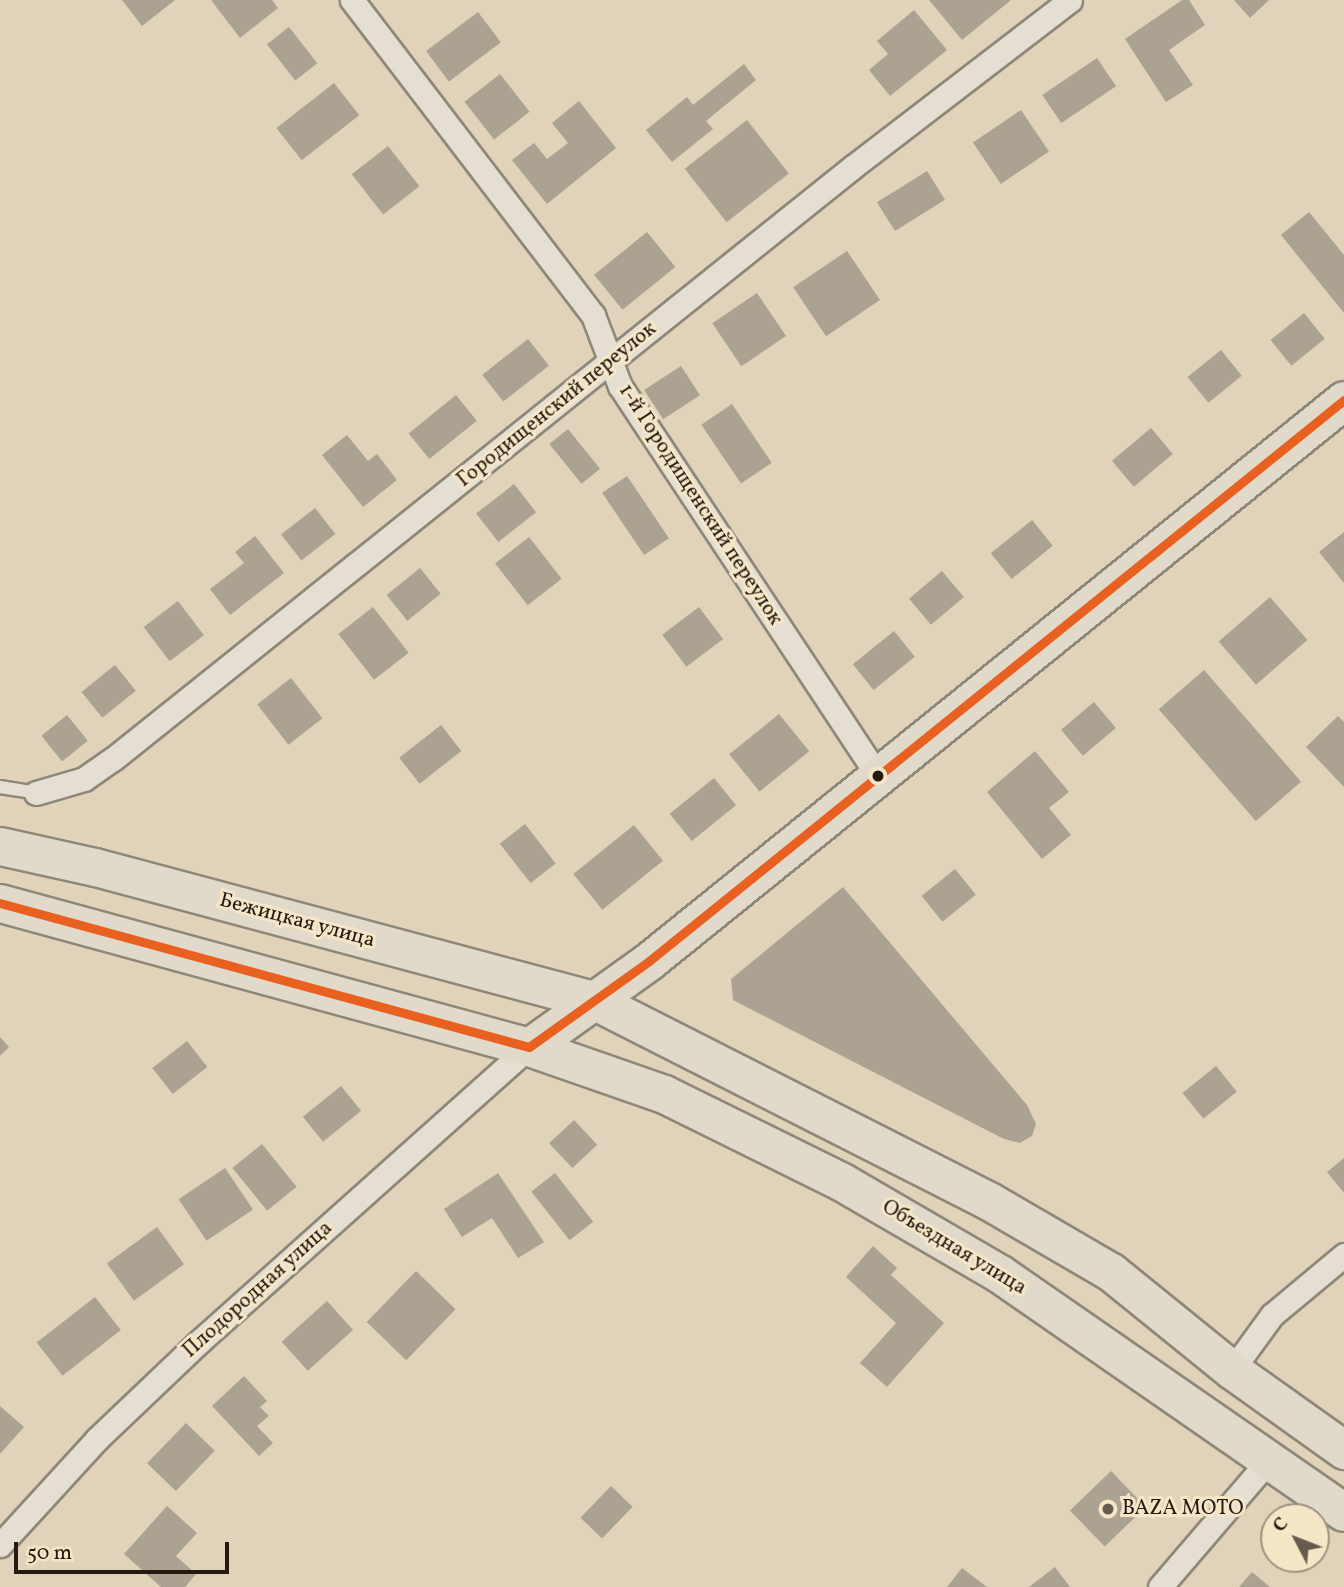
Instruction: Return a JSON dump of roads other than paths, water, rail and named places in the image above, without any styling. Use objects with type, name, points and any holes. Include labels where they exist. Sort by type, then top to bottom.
[{"type":"main road","points":[[0,903],[529,1047],[649,961],[877,774],[1344,400]]},
{"type":"main road","name":"Бежицкая улица","points":[[0,846],[95,867],[593,1000]]},
{"type":"main road","points":[[593,1000],[1000,1208],[1111,1272],[1232,1370],[1344,1450]]},
{"type":"main road","name":"Объездная улица","points":[[529,1047],[664,1094],[853,1188],[1000,1274],[1344,1512]]},
{"type":"street","name":"1-й Городищенский переулок","points":[[352,0],[593,315],[626,396],[877,774]]},
{"type":"street","name":"Городищенский переулок","points":[[36,793],[84,779],[113,759],[1070,0]]},
{"type":"street","name":"Плодородная улица","points":[[0,1545],[97,1439],[181,1359],[529,1047]]},
{"type":"street","points":[[1232,1370],[1272,1315],[1344,1255]]},
{"type":"street","points":[[1160,1587],[1269,1460]]},
{"type":"lane","points":[[0,787],[36,793]]},
{"type":"place","name":"BAZA MOTO","points":[[1108,1509]]}]
